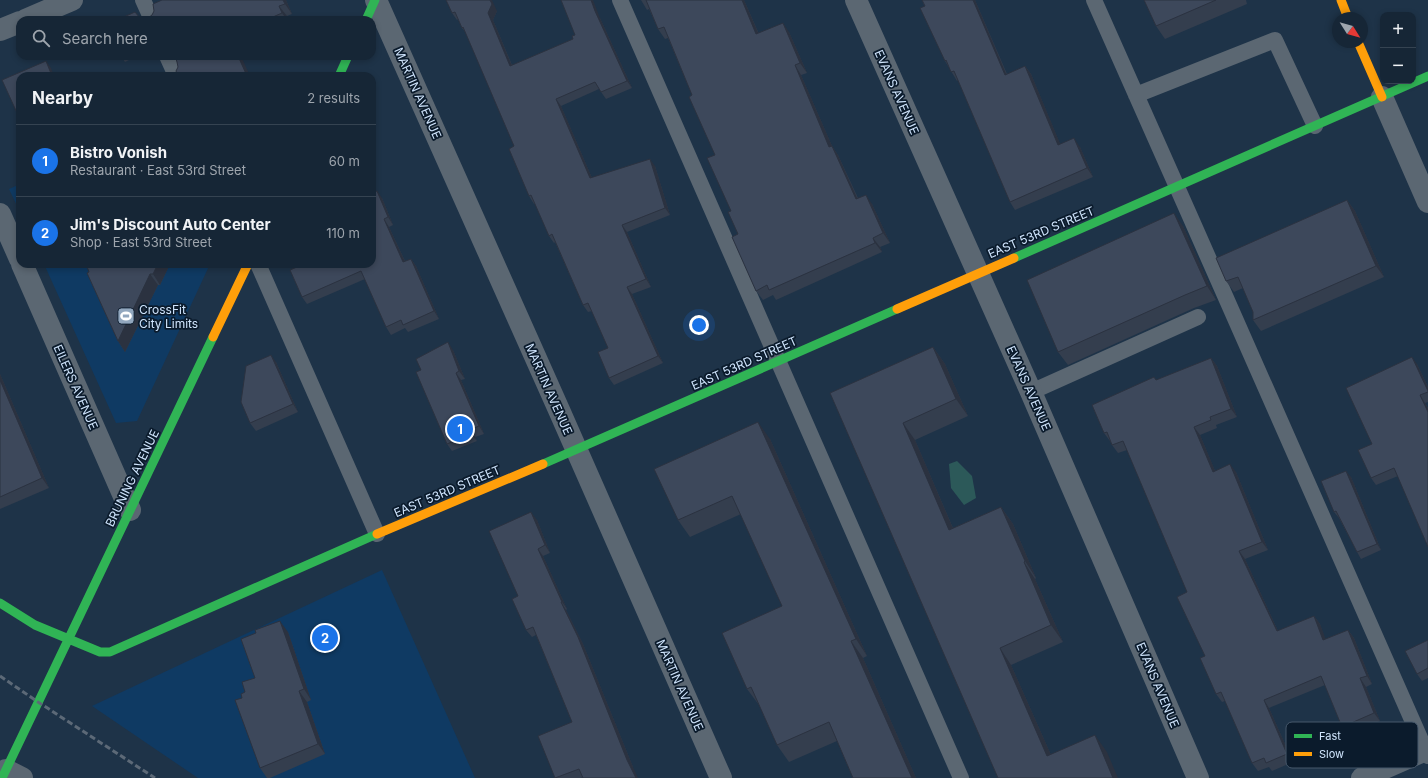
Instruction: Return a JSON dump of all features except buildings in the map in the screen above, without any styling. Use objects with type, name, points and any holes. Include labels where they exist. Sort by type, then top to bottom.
[{"type":"street","points":[[34,16],[72,0]]},
{"type":"street","points":[[368,16],[376,0]]},
{"type":"street","name":"MARTIN AVENUE","points":[[376,0],[721,778]]},
{"type":"street","name":"EVANS AVENUE","points":[[856,0],[1031,392],[1198,778]]},
{"type":"street","points":[[1340,0],[1345,12]]},
{"type":"street","points":[[0,30],[16,24]]},
{"type":"street","points":[[1361,48],[1428,202]]},
{"type":"street","points":[[341,72],[346,60]]},
{"type":"street","name":"EAST 53RD STREET","points":[[0,602],[35,625],[100,652],[110,652],[377,534],[576,449],[1428,76]]},
{"type":"street","points":[[0,214],[16,250]]},
{"type":"street","name":"EILERS AVENUE","points":[[24,268],[130,510]]},
{"type":"street","name":"BRUNING AVENUE","points":[[10,775],[38,702],[246,268]]},
{"type":"street","points":[[1362,778],[1387,768]]},
{"type":"lane","points":[[143,0],[150,16]]},
{"type":"lane","points":[[620,0],[961,778]]},
{"type":"lane","points":[[1094,0],[1414,722]]},
{"type":"lane","points":[[1136,96],[1275,40],[1315,126]]},
{"type":"lane","points":[[169,60],[174,72]]},
{"type":"lane","points":[[260,268],[377,534]]},
{"type":"lane","points":[[1031,392],[1198,317]]},
{"type":"lane","points":[[1418,732],[1427,752]]},
{"type":"shaded area","points":[[16,186],[16,204],[9,189]]},
{"type":"shaded area","points":[[46,268],[208,268],[137,421],[116,423]]},
{"type":"shaded area","points":[[957,461],[972,476],[976,498],[964,505],[951,488],[949,464]]},
{"type":"shaded area","points":[[382,570],[475,778],[198,778],[92,706]]},
{"type":"railway","points":[[0,676],[155,778]]},
{"type":"traffic: fast","points":[[368,16],[375,0]]},
{"type":"traffic: fast","points":[[341,72],[346,60]]},
{"type":"traffic: fast","points":[[1014,258],[1428,76]]},
{"type":"traffic: fast","points":[[543,464],[897,309]]},
{"type":"traffic: fast","points":[[2,778],[213,337]]},
{"type":"traffic: fast","points":[[0,603],[35,625],[100,652],[110,652],[377,534]]},
{"type":"traffic: slow","points":[[1341,0],[1346,12]]},
{"type":"traffic: slow","points":[[1361,48],[1382,97]]},
{"type":"traffic: slow","points":[[897,309],[1014,258]]},
{"type":"traffic: slow","points":[[213,337],[246,268]]},
{"type":"traffic: slow","points":[[377,534],[543,464]]},
{"type":"place","name":"CrossFit City Limits","points":[[126,316]]},
{"type":"place","name":"Bistro Vonish","points":[[460,429]]},
{"type":"place","name":"Jim's Discount Auto Center","points":[[325,638]]}]
